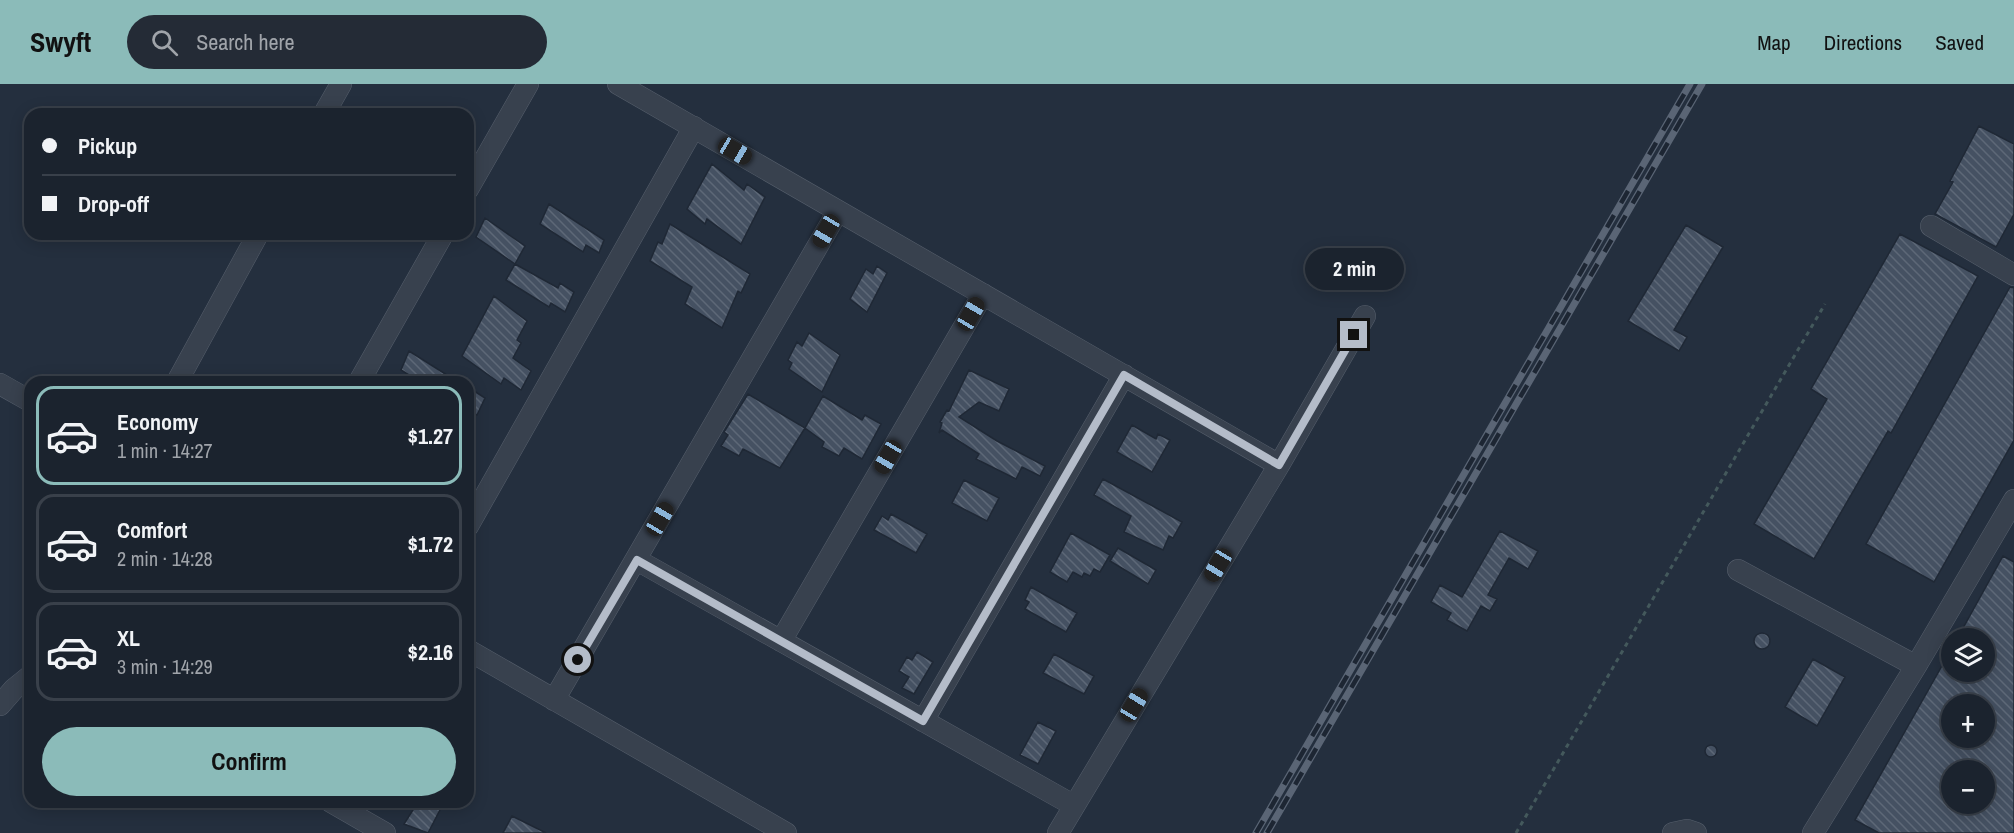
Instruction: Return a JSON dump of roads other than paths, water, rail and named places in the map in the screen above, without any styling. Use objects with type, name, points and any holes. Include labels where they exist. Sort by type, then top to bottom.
[{"type":"street","points":[[327,108],[340,84]]},
{"type":"street","points":[[474,178],[528,84]]},
{"type":"street","points":[[618,84],[1279,465]]},
{"type":"street","points":[[474,515],[694,128]]},
{"type":"street","points":[[554,700],[838,211]]},
{"type":"street","points":[[1931,226],[2014,275]]},
{"type":"street","points":[[180,376],[255,240]]},
{"type":"street","points":[[362,376],[440,240]]},
{"type":"street","points":[[781,641],[983,294]]},
{"type":"street","points":[[1058,833],[1279,465],[1365,316]]},
{"type":"street","points":[[923,721],[1124,375]]},
{"type":"street","points":[[0,384],[24,398]]},
{"type":"street","points":[[1814,833],[1916,666],[2008,525],[2014,500]]},
{"type":"street","points":[[637,560],[1073,805]]},
{"type":"street","points":[[1738,570],[1916,666]]},
{"type":"street","points":[[474,653],[786,833]]},
{"type":"street","points":[[0,705],[24,681]]},
{"type":"street","points":[[342,808],[385,833]]},
{"type":"street","points":[[1673,833],[1687,830],[1696,833]]},
{"type":"railway","points":[[1256,833],[1690,84]]},
{"type":"railway","points":[[1267,833],[1702,84]]}]
